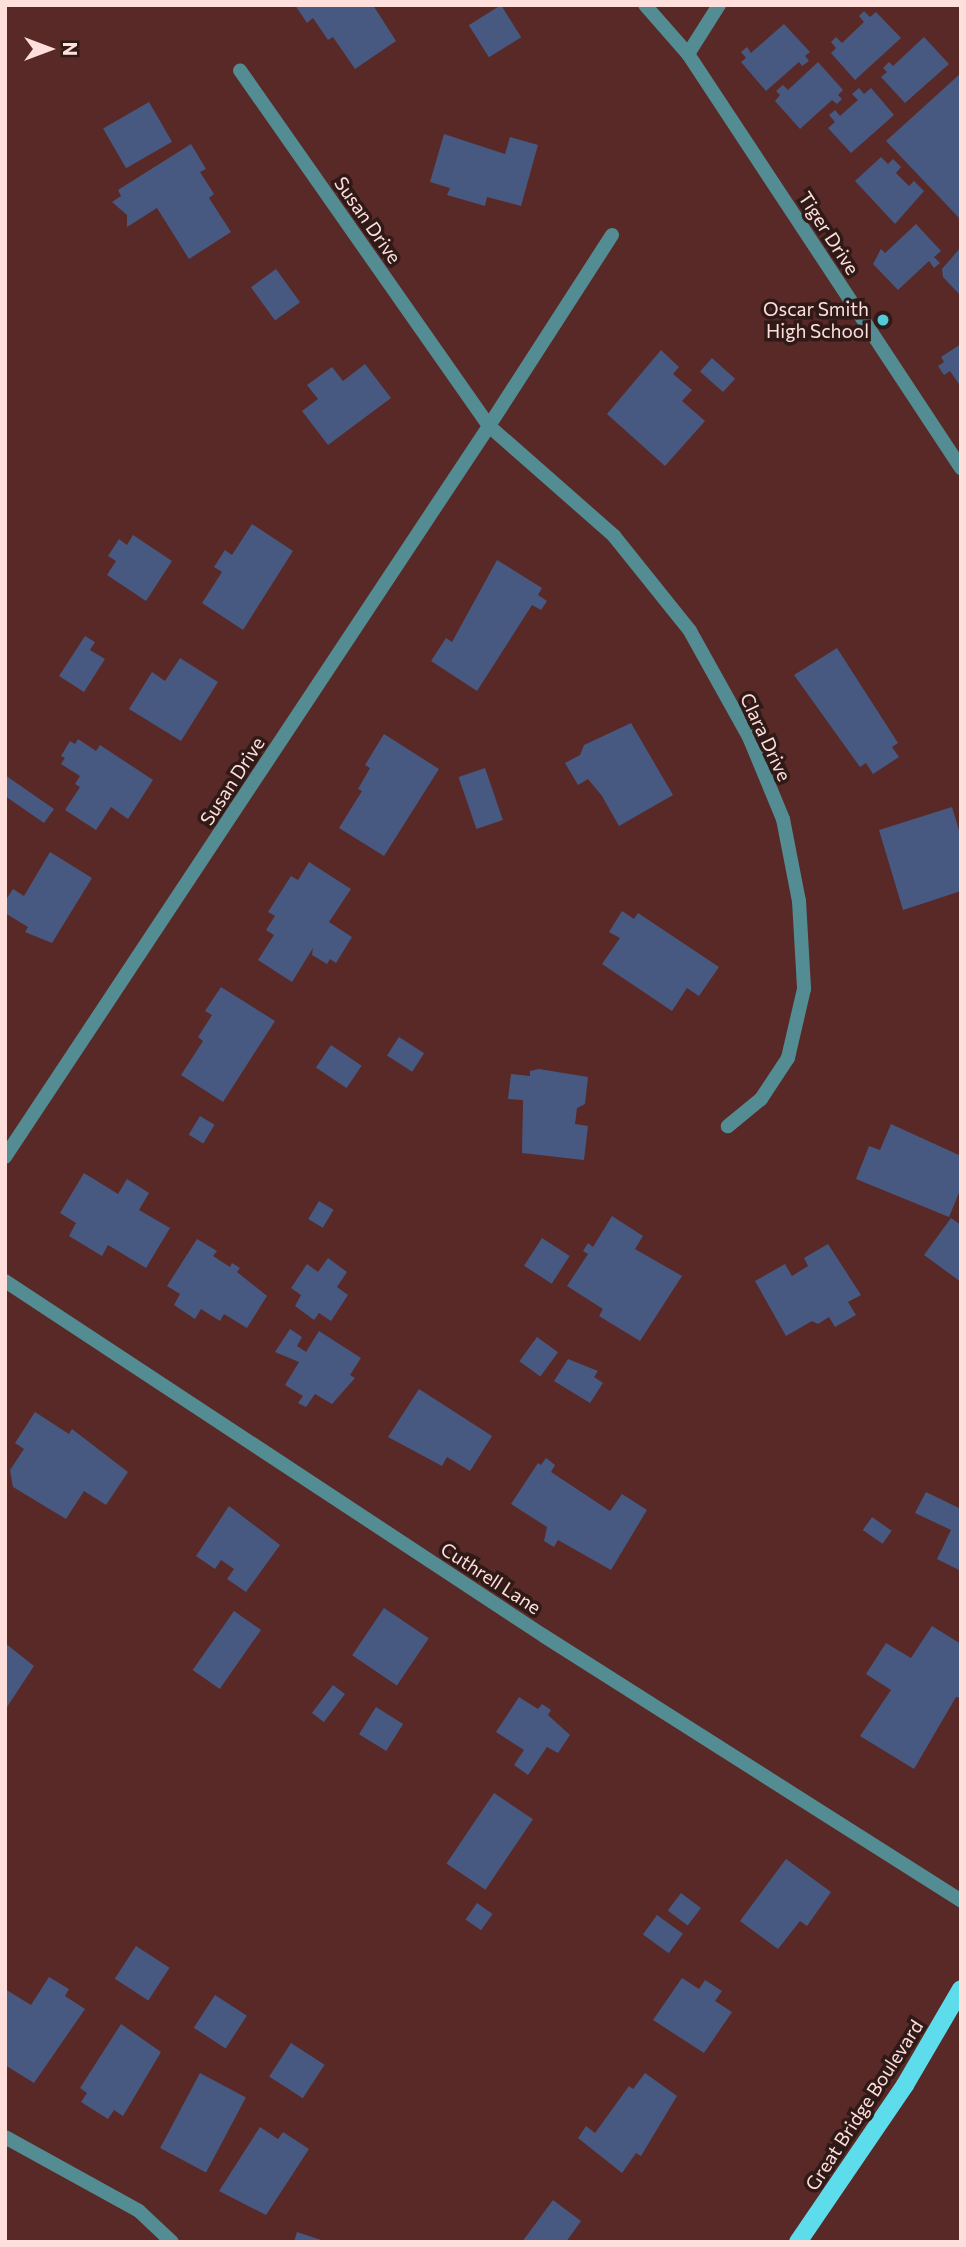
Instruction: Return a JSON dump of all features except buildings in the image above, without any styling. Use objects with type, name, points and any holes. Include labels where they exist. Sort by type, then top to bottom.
[{"type":"main road","name":"Great Bridge Boulevard","points":[[798,2242],[905,2085],[961,1989]]},
{"type":"street","name":"Tiger Drive","points":[[645,5],[688,54],[961,468]]},
{"type":"street","points":[[688,54],[719,5]]},
{"type":"street","name":"Susan Drive","points":[[240,71],[489,426]]},
{"type":"street","name":"Susan Drive","points":[[5,1157],[489,426],[612,234]]},
{"type":"street","name":"Clara Drive","points":[[489,426],[614,536],[690,631],[749,737],[783,819],[799,901],[804,989],[788,1058],[761,1098],[728,1126]]},
{"type":"street","name":"Cuthrell Lane","points":[[5,1281],[544,1636],[961,1900]]},
{"type":"street","points":[[5,2137],[139,2211],[172,2242]]},
{"type":"place","name":"Oscar Smith High School","points":[[883,320]]}]
